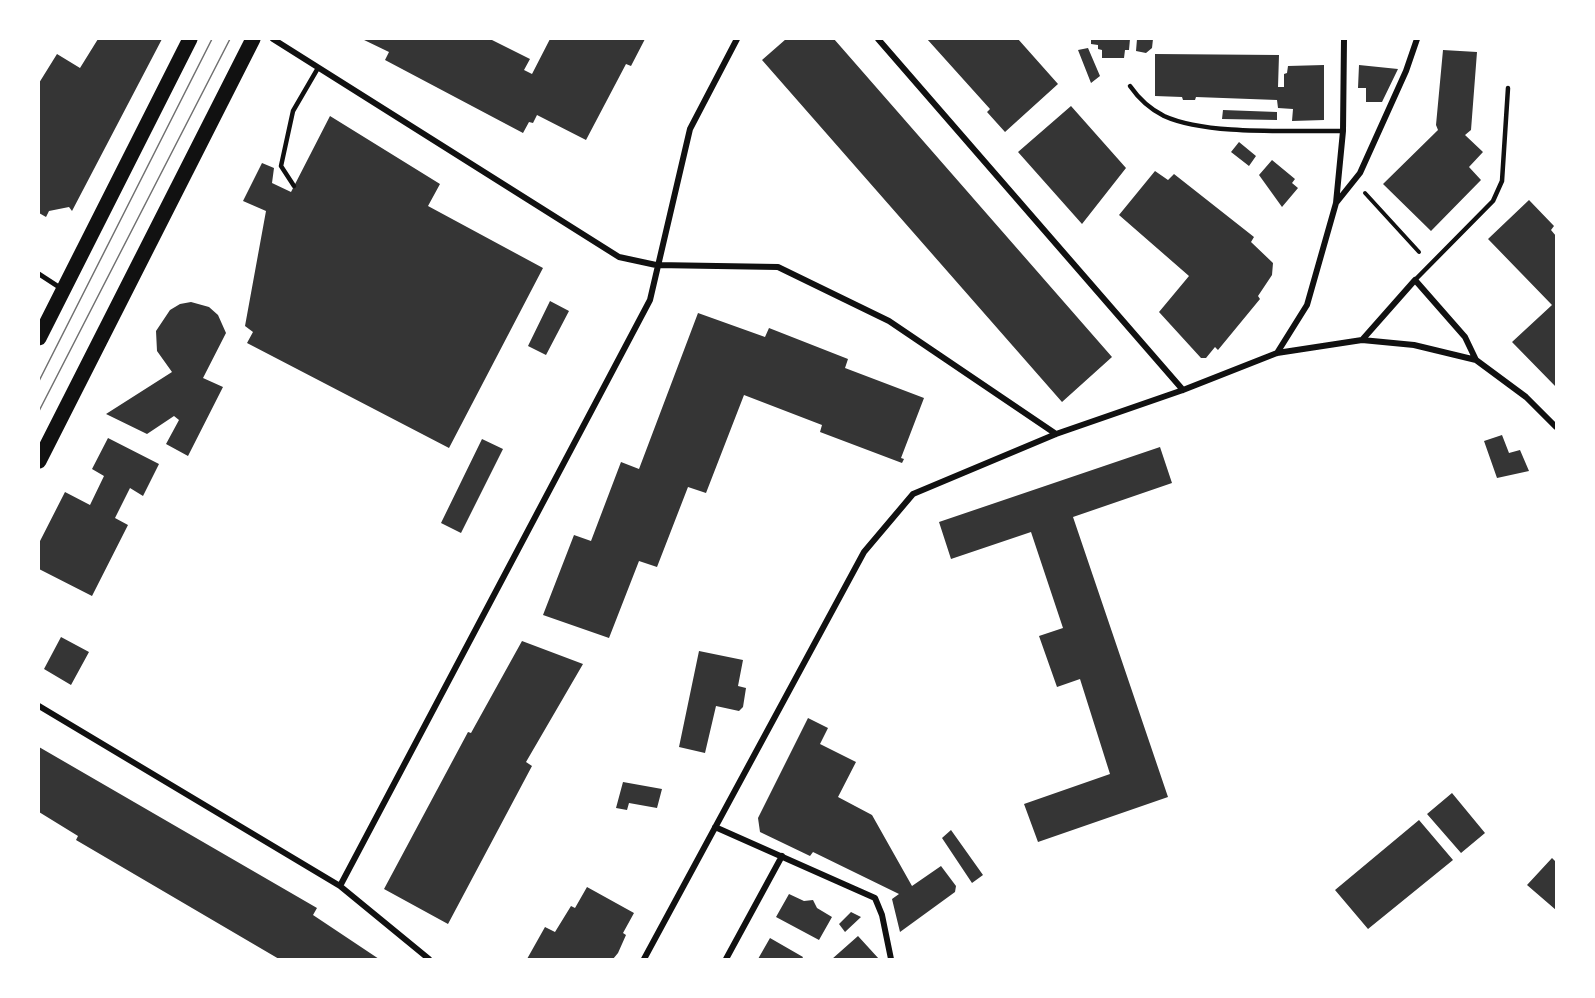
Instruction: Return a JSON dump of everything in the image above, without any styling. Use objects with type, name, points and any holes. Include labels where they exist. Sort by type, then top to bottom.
[{"type":"main road","points":[[39,338],[190,39]]},
{"type":"main road","points":[[39,461],[253,39]]},
{"type":"street","points":[[273,39],[619,256],[656,265],[778,267],[889,321],[1056,434]]},
{"type":"street","points":[[340,886],[650,300],[656,265],[690,129],[737,39]]},
{"type":"street","points":[[878,39],[1182,390]]},
{"type":"street","points":[[1277,352],[1306,305],[1336,203],[1344,131],[1344,39]]},
{"type":"street","points":[[1336,203],[1360,173],[1406,71],[1417,39]]},
{"type":"street","points":[[39,274],[63,290]]},
{"type":"street","points":[[1362,340],[1415,280],[1465,337],[1476,360]]},
{"type":"street","points":[[644,959],[864,552],[913,494],[1056,434],[1182,390],[1277,352],[1362,340],[1414,345],[1476,360],[1526,397],[1556,427]]},
{"type":"street","points":[[39,706],[340,886],[429,959]]},
{"type":"street","points":[[715,827],[875,898],[882,915],[891,959]]},
{"type":"street","points":[[726,959],[782,856]]},
{"type":"lane","points":[[294,186],[281,166],[292,111],[318,68]]},
{"type":"lane","points":[[1130,86],[1141,101],[1165,116],[1201,125],[1344,131]]},
{"type":"lane","points":[[1415,280],[1493,201],[1502,181],[1508,88]]},
{"type":"path","points":[[1354,180],[1430,264]]},
{"type":"building","points":[[98,39],[162,39],[72,211],[69,207],[49,211],[46,217],[39,213],[39,83],[57,54],[80,68]]},
{"type":"building","points":[[362,39],[490,39],[530,59],[524,70],[532,74],[550,39],[645,39],[631,66],[626,64],[586,140],[537,115],[533,123],[529,122],[523,133],[385,60],[389,52]]},
{"type":"building","points":[[786,39],[834,39],[1112,357],[1062,402],[762,60]]},
{"type":"building","points":[[927,39],[1018,39],[1058,84],[1005,132],[987,112],[990,109]]},
{"type":"building","points":[[1091,39],[1130,39],[1129,50],[1125,50],[1124,58],[1102,58],[1102,50],[1098,49],[1098,45],[1091,44]]},
{"type":"building","points":[[1137,39],[1153,39],[1152,48],[1146,53],[1136,51]]},
{"type":"building","points":[[1088,48],[1100,76],[1091,83],[1078,50]]},
{"type":"building","points":[[1443,50],[1477,52],[1471,130],[1465,135],[1483,152],[1469,167],[1481,180],[1431,231],[1383,184],[1438,130],[1436,125]]},
{"type":"building","points":[[1155,54],[1279,55],[1278,87],[1284,87],[1284,74],[1287,73],[1288,66],[1324,65],[1324,120],[1292,121],[1293,109],[1278,108],[1277,100],[1196,97],[1195,100],[1183,100],[1182,97],[1155,96]]},
{"type":"building","points":[[1359,65],[1398,69],[1382,102],[1366,102],[1366,88],[1358,88]]},
{"type":"building","points":[[1071,106],[1126,168],[1082,224],[1018,152]]},
{"type":"building","points":[[1223,110],[1277,112],[1277,120],[1222,119]]},
{"type":"building","points":[[330,116],[440,184],[428,206],[543,268],[449,448],[247,343],[253,332],[245,326],[266,211],[243,201],[262,163],[274,168],[272,183],[291,192]]},
{"type":"building","points":[[1239,142],[1256,156],[1249,166],[1231,152]]},
{"type":"building","points":[[1272,160],[1295,179],[1292,183],[1298,188],[1282,207],[1259,175]]},
{"type":"building","points":[[1155,171],[1168,180],[1174,174],[1254,237],[1251,242],[1273,263],[1272,275],[1258,296],[1260,299],[1218,350],[1215,347],[1206,358],[1201,358],[1159,312],[1189,276],[1119,215]]},
{"type":"building","points":[[1529,200],[1554,226],[1551,230],[1556,236],[1556,387],[1512,342],[1552,305],[1488,239]]},
{"type":"building","points":[[550,301],[569,311],[546,355],[528,346]]},
{"type":"building","points":[[191,302],[209,307],[218,315],[226,333],[203,378],[223,387],[188,456],[166,444],[179,420],[174,416],[147,434],[106,414],[172,372],[157,351],[156,331],[170,310],[180,304]]},
{"type":"building","points":[[698,313],[765,337],[769,328],[848,359],[845,368],[924,398],[901,458],[904,459],[902,463],[820,432],[822,425],[744,395],[706,493],[688,487],[657,567],[639,561],[609,638],[543,615],[574,535],[591,541],[621,462],[639,469]]},
{"type":"building","points":[[1502,435],[1509,453],[1520,450],[1529,471],[1497,478],[1484,441]]},
{"type":"building","points":[[108,438],[159,464],[143,496],[130,488],[115,518],[128,525],[92,596],[39,569],[39,543],[65,492],[90,505],[104,476],[92,469]]},
{"type":"building","points":[[482,439],[503,449],[461,533],[441,523]]},
{"type":"building","points":[[1160,447],[1172,483],[1073,517],[1168,797],[1038,842],[1024,804],[1110,774],[1080,679],[1057,687],[1039,636],[1063,628],[1031,532],[951,559],[939,522]]},
{"type":"building","points":[[61,637],[89,652],[71,685],[44,669]]},
{"type":"building","points":[[522,641],[583,664],[526,762],[532,766],[448,924],[384,889],[468,732],[471,733]]},
{"type":"building","points":[[699,651],[743,660],[738,686],[746,688],[743,707],[739,711],[716,706],[705,753],[679,747]]},
{"type":"building","points":[[808,718],[828,728],[820,744],[856,762],[838,797],[872,815],[912,886],[941,866],[956,886],[955,892],[900,932],[892,899],[899,894],[813,852],[810,856],[760,832],[758,818]]},
{"type":"building","points":[[39,747],[317,908],[313,915],[379,959],[279,959],[76,840],[78,836],[39,812]]},
{"type":"building","points":[[623,782],[662,789],[657,808],[629,803],[627,810],[616,808]]},
{"type":"building","points":[[1452,793],[1485,833],[1461,853],[1427,814]]},
{"type":"building","points":[[1419,820],[1453,860],[1368,929],[1335,890]]},
{"type":"building","points":[[951,830],[983,875],[972,883],[942,838]]},
{"type":"building","points":[[1552,858],[1556,862],[1556,910],[1527,885]]},
{"type":"building","points":[[587,887],[634,913],[623,933],[626,935],[618,953],[613,959],[527,959],[545,927],[555,932],[571,906],[575,908]]},
{"type":"building","points":[[789,894],[804,901],[813,900],[817,908],[832,917],[819,940],[776,917]]},
{"type":"building","points":[[851,912],[861,917],[845,932],[839,924]]},
{"type":"building","points":[[858,936],[879,959],[832,959]]},
{"type":"building","points":[[770,938],[803,957],[802,959],[758,959]]},
{"type":"tram line","points":[[39,381],[212,39]]},
{"type":"tram line","points":[[39,411],[230,39]]}]
